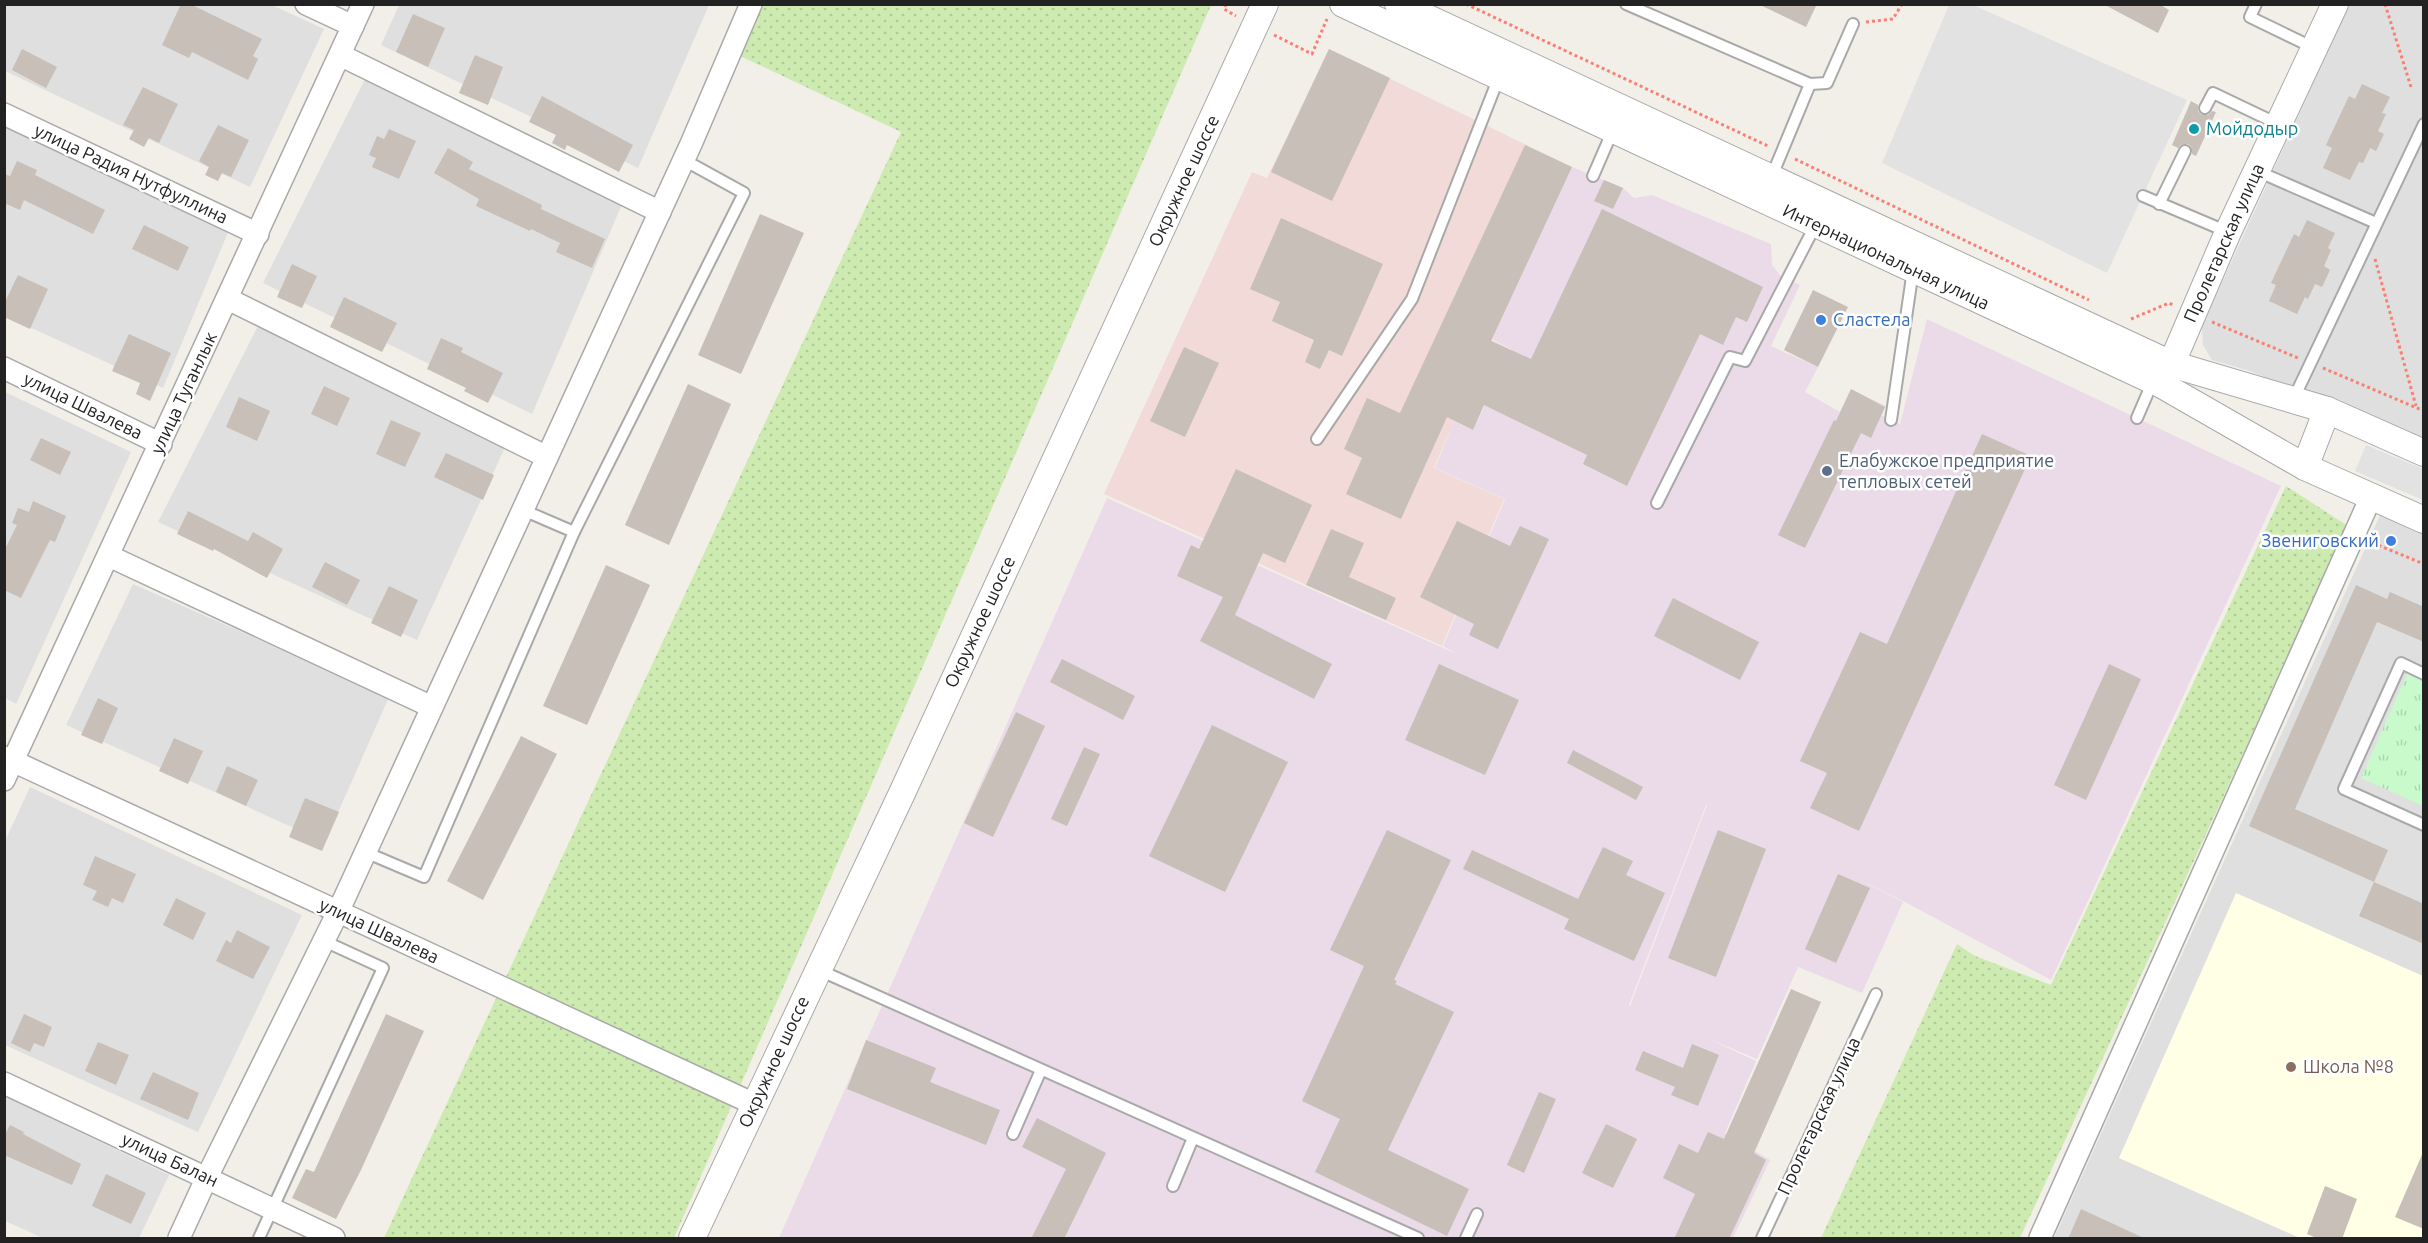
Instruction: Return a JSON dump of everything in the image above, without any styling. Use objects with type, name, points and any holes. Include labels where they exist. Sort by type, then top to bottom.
[{"type":"street","points":[[306,4],[353,26]]},
{"type":"street","name":"улица Туганлык","points":[[7,766],[109,556],[363,4]]},
{"type":"street","points":[[179,1239],[207,1177],[338,912],[684,160],[751,4]]},
{"type":"street","name":"Пролетарская улица","points":[[2162,376],[2335,4]]},
{"type":"street","name":"Интернациональная улица","points":[[1407,6],[1771,178],[2162,376],[2305,467],[2424,520]]},
{"type":"street","name":"Интернациональная улица","points":[[1336,9],[1499,77],[1913,269],[2162,376],[2292,400],[2327,410],[2424,453]]},
{"type":"street","name":"Окружное шоссе","points":[[692,1239],[903,791],[1260,15]]},
{"type":"street","points":[[340,55],[660,212]]},
{"type":"street","name":"улица Радия Нутфуллина","points":[[4,114],[258,234]]},
{"type":"street","points":[[228,299],[548,457]]},
{"type":"street","name":"улица Швалева","points":[[4,368],[161,444]]},
{"type":"street","points":[[2305,467],[2327,410]]},
{"type":"street","points":[[2040,1239],[2371,497]]},
{"type":"street","points":[[109,556],[432,707]]},
{"type":"street","name":"улица Швалева","points":[[7,766],[338,912],[754,1104]]},
{"type":"street","name":"улица Балан","points":[[4,1083],[334,1239]]},
{"type":"lane","points":[[1626,4],[1809,84],[1827,83],[1853,24]]},
{"type":"lane","points":[[2256,4],[2250,17],[2314,48]]},
{"type":"lane","points":[[1317,439],[1412,299],[1499,77]]},
{"type":"lane","points":[[1771,178],[1809,84]]},
{"type":"lane","points":[[2205,108],[2213,93],[2279,124]]},
{"type":"lane","points":[[2292,400],[2424,124]]},
{"type":"lane","points":[[1593,176],[1613,130]]},
{"type":"lane","points":[[2159,204],[2185,151]]},
{"type":"lane","points":[[365,852],[424,877],[574,532],[744,193],[684,160]]},
{"type":"lane","points":[[2257,171],[2376,223]]},
{"type":"lane","points":[[2143,196],[2228,232]]},
{"type":"lane","points":[[1657,503],[1730,357],[1745,361],[1816,224]]},
{"type":"lane","points":[[1891,420],[1913,269]]},
{"type":"lane","points":[[2137,418],[2162,376]]},
{"type":"lane","points":[[523,510],[574,532]]},
{"type":"lane","points":[[2424,674],[2401,663],[2344,789],[2424,825]]},
{"type":"lane","points":[[259,1239],[383,968],[324,941]]},
{"type":"lane","points":[[818,970],[1418,1239]]},
{"type":"lane","name":"Пролетарская улица","points":[[1762,1239],[1876,994]]},
{"type":"lane","points":[[1013,1134],[1041,1070]]},
{"type":"lane","points":[[1173,1186],[1193,1138]]},
{"type":"lane","points":[[1466,1239],[1477,1214]]},
{"type":"path","points":[[1226,4],[1224,9],[1260,15],[1312,54],[1336,9]]},
{"type":"path","points":[[1466,4],[2090,300]]},
{"type":"path","points":[[1853,24],[1893,20],[1902,4]]},
{"type":"path","points":[[2385,4],[2411,87]]},
{"type":"path","points":[[2369,237],[2416,408]]},
{"type":"path","points":[[2122,315],[2133,320],[2169,303],[2192,314]]},
{"type":"path","points":[[2355,535],[2424,564]]},
{"type":"shaded area","points":[[5,5],[272,5],[324,29],[250,187],[5,71]]},
{"type":"shaded area","points":[[399,5],[709,5],[638,168],[381,45]]},
{"type":"shaded area","points":[[1949,5],[1973,5],[2187,100],[2107,273],[1882,163]]},
{"type":"shaded area","points":[[2349,5],[2423,5],[2423,445],[2250,371],[2212,360],[2203,345],[2202,326]]},
{"type":"shaded area","points":[[1329,49],[1572,167],[1492,340],[1510,349],[1473,429],[1454,421],[1434,468],[1504,499],[1442,646],[1104,494],[1252,172],[1267,178]]},
{"type":"shaded area","points":[[367,75],[623,202],[532,414],[263,283]]},
{"type":"shaded area","points":[[5,125],[229,230],[163,388],[5,316]]},
{"type":"shaded area","points":[[1572,167],[1623,188],[1634,198],[1652,195],[1771,244],[1772,265],[1780,275],[1800,285],[1771,346],[1818,367],[1805,392],[1840,412],[1851,389],[1886,406],[1881,415],[1900,424],[1927,319],[2281,486],[2051,980],[1903,901],[1848,874],[1903,902],[1862,993],[1798,967],[1757,1059],[1709,1039],[1756,1061],[1725,1133],[1770,1160],[1733,1238],[779,1238],[1107,498],[1457,654],[1443,646],[1505,499],[1435,468],[1454,421],[1473,430],[1511,349],[1492,339]],"holes":[[[1707,805],[1630,1006],[1629,1005]]]},
{"type":"shaded area","points":[[261,320],[511,434],[417,640],[158,522]]},
{"type":"shaded area","points":[[5,392],[131,452],[16,704],[5,698]]},
{"type":"shaded area","points":[[2366,445],[2423,469],[2423,500],[2355,471]]},
{"type":"shaded area","points":[[2382,511],[2423,529],[2423,1238],[2054,1238]]},
{"type":"shaded area","points":[[133,584],[389,697],[325,842],[66,725]]},
{"type":"shaded area","points":[[30,787],[302,915],[198,1132],[5,1045],[5,841]]},
{"type":"shaded area","name":"Школа №8","points":[[2236,893],[2423,976],[2423,1238],[2300,1238],[2119,1158]]},
{"type":"shaded area","points":[[4,1096],[169,1175],[139,1238],[43,1238],[5,1221]]},
{"type":"green space","points":[[759,5],[1211,5],[674,1238],[384,1238],[901,132],[736,54]]},
{"type":"green space","points":[[2286,486],[2348,526],[2020,1238],[1821,1238],[1957,944],[1975,956],[2051,985]]},
{"type":"green space","points":[[2407,674],[2423,681],[2423,806],[2361,778]]},
{"type":"building","points":[[181,4],[190,4],[262,39],[253,56],[258,59],[248,80],[192,52],[189,58],[162,45]]},
{"type":"building","points":[[1758,4],[1817,4],[1806,27]]},
{"type":"building","points":[[2103,4],[2159,4],[2169,10],[2158,33]]},
{"type":"building","points":[[413,14],[445,28],[428,67],[396,52]]},
{"type":"building","points":[[22,49],[57,67],[46,88],[12,70]]},
{"type":"building","points":[[1329,49],[1390,78],[1332,201],[1271,172]]},
{"type":"building","points":[[475,55],[503,67],[488,105],[459,93]]},
{"type":"building","points":[[2362,84],[2390,97],[2382,113],[2386,114],[2378,131],[2384,134],[2376,151],[2370,148],[2363,163],[2359,162],[2350,180],[2323,168],[2332,148],[2326,145],[2349,96],[2355,99]]},
{"type":"building","points":[[143,87],[178,104],[159,143],[149,138],[144,147],[129,139],[134,130],[123,125]]},
{"type":"building","points":[[542,96],[633,145],[619,172],[567,145],[565,150],[552,143],[556,135],[529,122]]},
{"type":"building","name":"Мойдодыр","points":[[2191,101],[2198,105],[2198,111],[2202,115],[2208,115],[2212,111],[2216,112],[2196,156],[2192,154],[2188,144],[2178,148],[2172,145]]},
{"type":"building","points":[[218,125],[249,140],[231,177],[222,173],[218,181],[205,175],[209,167],[199,161]]},
{"type":"building","points":[[389,129],[416,141],[399,179],[372,167],[376,158],[369,155],[377,136],[384,139]]},
{"type":"building","points":[[1525,145],[1572,167],[1491,341],[1531,359],[1602,209],[1763,287],[1747,322],[1736,317],[1723,345],[1700,334],[1627,486],[1583,464],[1587,455],[1484,405],[1473,430],[1447,417],[1401,519],[1346,494],[1362,458],[1344,449],[1367,398],[1400,413]]},
{"type":"building","points":[[448,148],[473,162],[469,169],[542,205],[541,209],[605,239],[592,268],[556,252],[560,243],[476,206],[479,199],[434,173]]},
{"type":"building","points":[[17,161],[37,170],[35,175],[105,210],[93,234],[24,200],[20,210],[4,203],[4,174],[10,176]]},
{"type":"building","points":[[1604,180],[1623,188],[1613,209],[1594,201]]},
{"type":"building","points":[[760,214],[804,233],[741,374],[698,355]]},
{"type":"building","points":[[1281,218],[1383,264],[1342,356],[1329,350],[1320,369],[1305,362],[1314,340],[1272,321],[1280,302],[1250,289]]},
{"type":"building","points":[[2307,220],[2335,233],[2328,248],[2331,250],[2324,266],[2330,270],[2322,287],[2315,284],[2308,299],[2305,297],[2297,314],[2269,301],[2276,285],[2271,283],[2294,234],[2299,237]]},
{"type":"building","points":[[144,225],[189,247],[178,271],[132,249]]},
{"type":"building","points":[[292,264],[317,276],[302,308],[277,297]]},
{"type":"building","points":[[18,275],[48,289],[30,329],[4,317],[4,304]]},
{"type":"building","points":[[1813,290],[1848,307],[1818,367],[1784,350]]},
{"type":"building","points":[[344,297],[397,323],[382,352],[330,327]]},
{"type":"building","points":[[129,334],[171,353],[150,401],[136,394],[140,383],[112,371]]},
{"type":"building","points":[[441,338],[463,348],[461,352],[503,373],[488,403],[464,391],[466,388],[427,369]]},
{"type":"building","points":[[1184,347],[1219,363],[1185,437],[1150,421]]},
{"type":"building","points":[[688,384],[731,404],[669,545],[625,525]]},
{"type":"building","points":[[324,386],[350,398],[337,426],[311,414]]},
{"type":"building","points":[[1851,389],[1885,407],[1871,438],[1861,433],[1805,548],[1778,535]]},
{"type":"building","points":[[239,397],[270,411],[257,441],[226,427]]},
{"type":"building","points":[[391,420],[421,433],[405,467],[376,454]]},
{"type":"building","points":[[1982,434],[2031,456],[1859,831],[1810,808],[1827,773],[1800,761],[1860,632],[1887,644]]},
{"type":"building","points":[[41,438],[71,452],[60,475],[30,460]]},
{"type":"building","points":[[446,453],[494,475],[483,500],[434,477]]},
{"type":"building","points":[[1236,469],[1312,505],[1285,563],[1263,553],[1235,615],[1332,664],[1314,699],[1200,641],[1223,597],[1177,576],[1191,545],[1199,549]]},
{"type":"building","points":[[33,501],[66,516],[55,542],[50,540],[21,598],[4,590],[4,551],[17,525],[12,523],[18,508],[29,512]]},
{"type":"building","points":[[188,511],[248,541],[253,532],[283,549],[267,578],[214,549],[213,551],[177,534]]},
{"type":"building","points":[[1457,521],[1510,546],[1520,526],[1549,539],[1498,649],[1469,635],[1474,624],[1420,597]]},
{"type":"building","points":[[1331,529],[1364,543],[1349,577],[1396,598],[1386,620],[1306,585]]},
{"type":"building","points":[[325,562],[360,580],[347,605],[312,587]]},
{"type":"building","points":[[606,565],[650,585],[587,725],[543,706]]},
{"type":"building","points":[[2356,585],[2387,599],[2390,592],[2424,607],[2424,642],[2377,622],[2295,809],[2388,850],[2374,882],[2249,826]]},
{"type":"building","points":[[389,586],[418,600],[401,637],[371,623]]},
{"type":"building","points":[[1673,598],[1759,642],[1740,680],[1654,636]]},
{"type":"building","points":[[1062,659],[1135,696],[1123,720],[1050,682]]},
{"type":"building","points":[[1439,664],[1519,700],[1485,775],[1405,740]]},
{"type":"building","points":[[2109,664],[2141,679],[2086,800],[2054,785]]},
{"type":"building","points":[[98,698],[118,708],[102,744],[81,735]]},
{"type":"building","points":[[1016,712],[1045,726],[993,837],[964,823]]},
{"type":"building","points":[[1212,725],[1288,762],[1225,892],[1149,856]]},
{"type":"building","points":[[521,736],[557,754],[483,900],[447,881]]},
{"type":"building","points":[[174,738],[203,751],[188,784],[159,771]]},
{"type":"building","points":[[1084,747],[1100,754],[1067,826],[1051,819]]},
{"type":"building","points":[[1573,750],[1643,787],[1636,800],[1567,763]]},
{"type":"building","points":[[227,766],[258,780],[246,806],[216,792]]},
{"type":"building","points":[[305,798],[339,812],[322,851],[289,837]]},
{"type":"building","points":[[1387,830],[1451,860],[1394,980],[1397,981],[1395,984],[1454,1012],[1388,1150],[1469,1189],[1447,1236],[1315,1172],[1340,1119],[1302,1101],[1364,966],[1330,950]]},
{"type":"building","points":[[1718,830],[1766,849],[1716,977],[1668,958]]},
{"type":"building","points":[[1603,847],[1633,861],[1626,875],[1665,893],[1634,961],[1564,929],[1569,919],[1463,869],[1472,850],[1578,899]]},
{"type":"building","points":[[95,856],[136,874],[123,903],[112,898],[108,907],[92,900],[97,891],[83,885]]},
{"type":"building","points":[[1838,874],[1870,888],[1836,963],[1805,949]]},
{"type":"building","points":[[2374,882],[2424,904],[2424,944],[2359,916]]},
{"type":"building","points":[[176,898],[206,913],[193,940],[163,925]]},
{"type":"building","points":[[237,930],[270,947],[253,979],[216,961],[226,940],[231,943]]},
{"type":"building","points":[[1791,989],[1821,1002],[1754,1153],[1766,1160],[1729,1239],[1674,1239],[1695,1194],[1663,1178],[1679,1144],[1698,1153],[1708,1132],[1724,1139]]},
{"type":"building","points":[[24,1014],[52,1027],[44,1047],[34,1043],[30,1052],[11,1043]]},
{"type":"building","points":[[386,1014],[424,1031],[361,1170],[336,1219],[292,1198],[306,1169],[314,1172]]},
{"type":"building","points":[[866,1040],[936,1068],[930,1082],[1000,1110],[986,1145],[847,1089]]},
{"type":"building","points":[[98,1042],[129,1055],[116,1085],[85,1071]]},
{"type":"building","points":[[1692,1044],[1719,1055],[1698,1106],[1671,1095],[1675,1087],[1635,1070],[1643,1051],[1683,1068]]},
{"type":"building","points":[[153,1072],[199,1093],[188,1120],[140,1099]]},
{"type":"building","points":[[1539,1092],[1556,1099],[1524,1173],[1507,1165]]},
{"type":"building","points":[[1037,1118],[1106,1153],[1064,1239],[1031,1239],[1066,1169],[1022,1147]]},
{"type":"building","points":[[1606,1124],[1637,1139],[1613,1188],[1582,1173]]},
{"type":"building","points":[[10,1125],[81,1164],[72,1185],[4,1155],[4,1136]]},
{"type":"building","points":[[2424,1150],[2424,1229],[2395,1217]]},
{"type":"building","points":[[106,1174],[146,1193],[131,1224],[92,1206]]},
{"type":"building","points":[[2325,1186],[2357,1199],[2342,1239],[2319,1239],[2307,1234]]},
{"type":"building","points":[[2081,1209],[2146,1239],[2068,1239]]},
{"type":"place","name":"Мойдодыр","points":[[2194,129]]},
{"type":"place","name":"Сластела","points":[[1821,320]]},
{"type":"place","name":"Елабужское предприятие тепловых сетей","points":[[1827,471]]},
{"type":"place","name":"Звениговский","points":[[2391,541]]},
{"type":"place","name":"Школа №8","points":[[2291,1067]]}]
